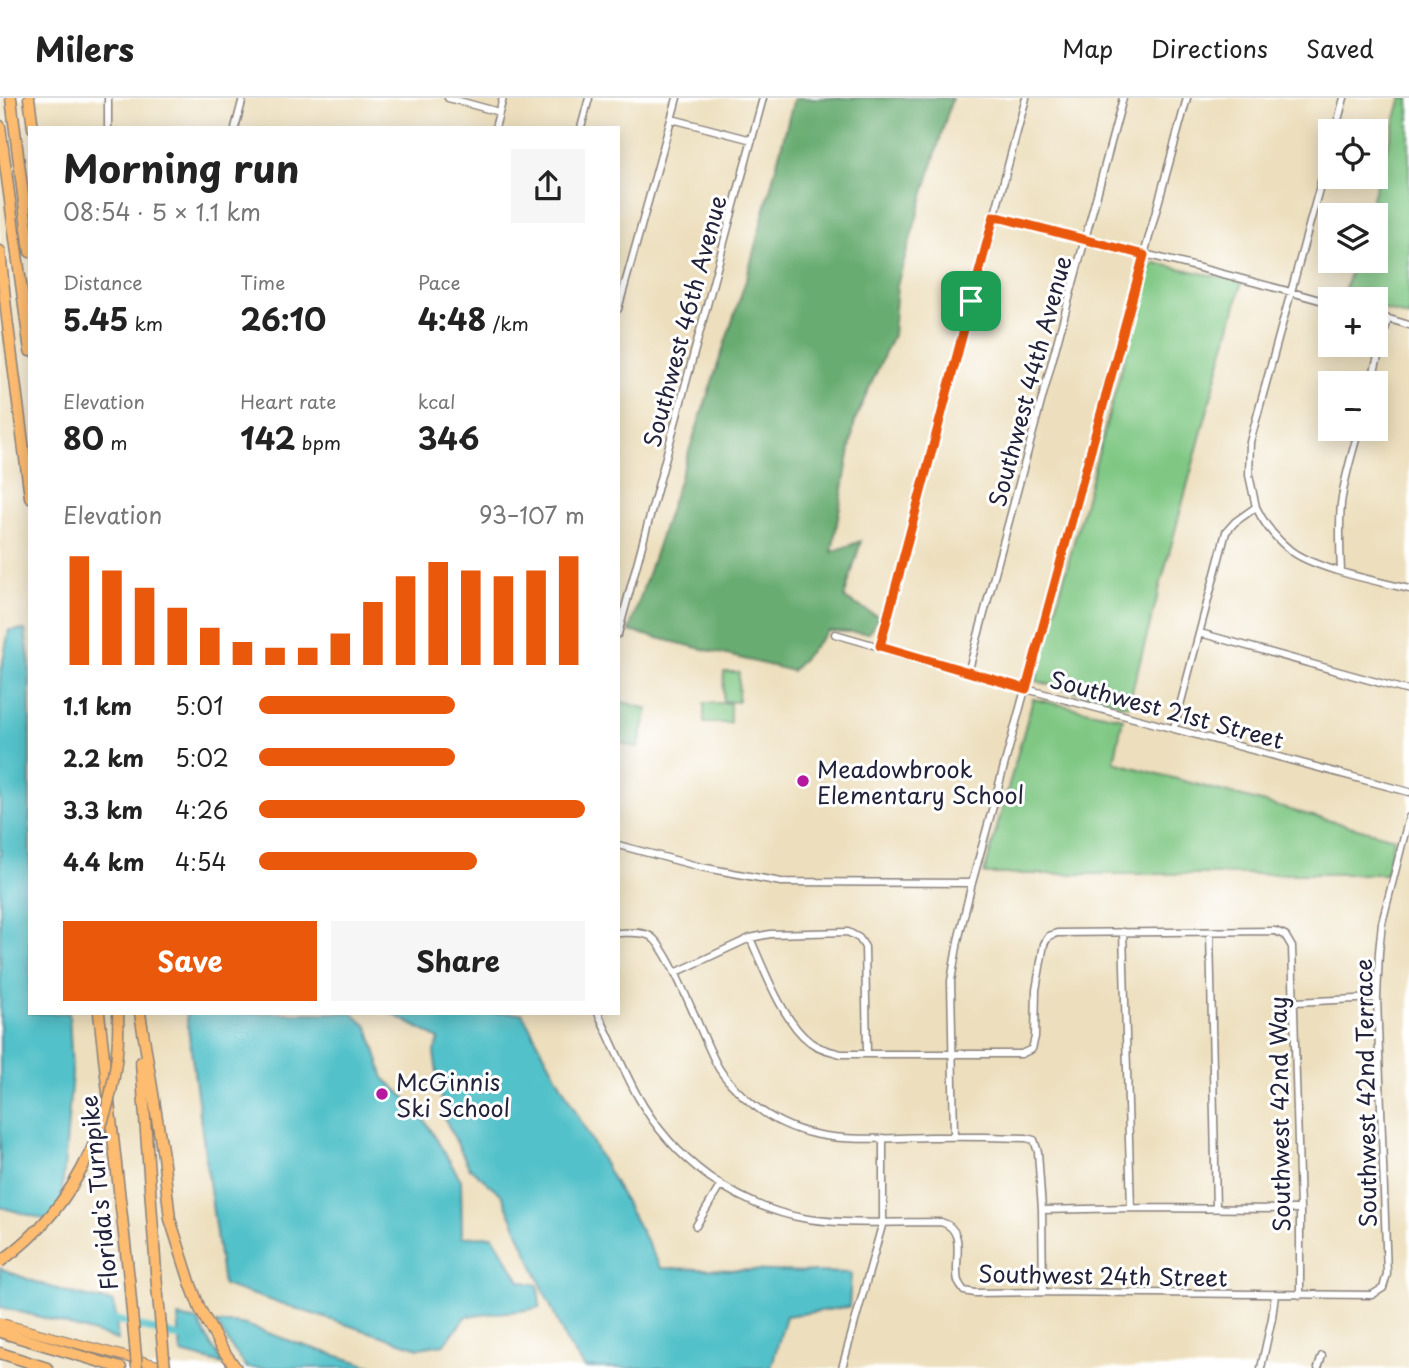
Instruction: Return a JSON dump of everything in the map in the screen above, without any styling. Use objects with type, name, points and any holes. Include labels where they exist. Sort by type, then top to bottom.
[{"type":"highway","points":[[11,98],[28,236]]},
{"type":"highway","points":[[29,98],[33,126]]},
{"type":"highway","points":[[0,127],[28,336]]},
{"type":"highway","points":[[0,251],[28,481]]},
{"type":"highway","name":"Florida's Turnpike","points":[[99,1015],[137,1368]]},
{"type":"highway","points":[[0,1262],[50,1215],[71,1187],[86,1160],[99,1132],[110,1097],[117,1050],[118,1015]]},
{"type":"highway","points":[[139,1015],[163,1156],[170,1219],[200,1309],[236,1368]]},
{"type":"highway","points":[[139,1015],[157,1286],[167,1368]]},
{"type":"highway","points":[[0,1332],[121,1368]]},
{"type":"highway","points":[[0,1353],[46,1368]]},
{"type":"main road","points":[[0,1324],[167,1368]]},
{"type":"street","points":[[108,98],[108,126]]},
{"type":"street","points":[[236,126],[243,98]]},
{"type":"street","points":[[448,98],[499,112]]},
{"type":"street","points":[[496,126],[503,98]]},
{"type":"street","points":[[582,126],[589,98]]},
{"type":"street","points":[[620,302],[677,98]]},
{"type":"street","name":"Southwest 46th Avenue","points":[[620,627],[763,98]]},
{"type":"street","points":[[880,646],[1026,98]]},
{"type":"street","name":"Southwest 44th Avenue","points":[[968,673],[1123,98]]},
{"type":"street","points":[[954,1136],[951,981],[958,941],[1187,98]]},
{"type":"street","points":[[1338,119],[1344,98]]},
{"type":"street","points":[[672,119],[752,140]]},
{"type":"street","points":[[1319,189],[1250,442],[1249,475],[1256,507],[1276,538],[1312,562],[1409,589]]},
{"type":"street","points":[[994,216],[1318,300]]},
{"type":"street","points":[[1388,319],[1409,325]]},
{"type":"street","points":[[1341,571],[1341,505],[1356,441]]},
{"type":"street","points":[[1174,728],[1226,531],[1256,507]]},
{"type":"street","points":[[1200,633],[1409,691]]},
{"type":"street","name":"Southwest 21st Street","points":[[835,634],[1026,689],[1409,792]]},
{"type":"street","name":"Southwest 42nd Terrace","points":[[1384,1288],[1387,1274],[1377,998],[1379,952],[1382,923],[1409,817]]},
{"type":"street","points":[[620,846],[701,867],[781,882],[972,883]]},
{"type":"street","name":"Southwest 42nd Way","points":[[1210,932],[1275,931],[1285,935],[1292,947],[1300,1295]]},
{"type":"street","points":[[620,933],[632,932],[650,936],[661,948],[717,1065],[747,1100],[776,1121],[805,1132],[832,1138],[954,1136],[1034,1140],[1038,1152],[1042,1210],[1043,1292]]},
{"type":"street","points":[[674,973],[750,938],[770,934],[848,932],[859,938],[864,947],[867,1054]]},
{"type":"street","points":[[1123,932],[1131,1208]]},
{"type":"street","points":[[750,938],[792,1024],[809,1042],[823,1050],[841,1054],[1021,1054],[1032,1049],[1035,1037],[1036,990],[1044,944],[1049,936],[1058,933],[1210,932],[1216,1208]]},
{"type":"street","points":[[1295,1002],[1377,998]]},
{"type":"street","name":"Southwest 24th Street","points":[[599,1015],[638,1096],[658,1127],[678,1150],[720,1186],[779,1213],[811,1219],[941,1222],[950,1225],[956,1235],[958,1283],[964,1291],[1372,1295],[1384,1288]]},
{"type":"street","points":[[842,1368],[883,1222],[883,1138]]},
{"type":"street","points":[[696,1226],[720,1186]]},
{"type":"street","points":[[1042,1210],[1300,1209]]},
{"type":"street","points":[[1261,1368],[1275,1294]]},
{"type":"street","points":[[1318,1368],[1322,1356]]},
{"type":"green space","points":[[794,98],[952,98],[897,285],[893,335],[855,420],[832,552],[861,541],[844,598],[879,617],[869,633],[828,631],[792,671],[629,631],[747,277]]},
{"type":"green space","points":[[1402,98],[1409,98],[1409,317],[1388,311],[1388,287],[1345,287],[1350,273],[1388,273],[1388,203],[1371,203],[1375,189],[1388,189],[1388,145]]},
{"type":"green space","points":[[1155,263],[1242,282],[1128,706],[1036,681],[1149,267]]},
{"type":"green space","points":[[724,672],[739,672],[736,702],[723,701]]},
{"type":"green space","points":[[1033,699],[1123,718],[1114,762],[1394,838],[1386,874],[984,874]]},
{"type":"green space","points":[[620,702],[648,709],[638,748],[620,743]]},
{"type":"green space","points":[[704,703],[730,703],[730,723],[704,723]]},
{"type":"water","points":[[9,630],[25,630],[28,650],[28,1015],[69,1015],[72,1073],[60,1217],[54,1222],[0,1207],[0,676]]},
{"type":"water","points":[[186,1015],[354,1015],[368,1027],[384,1078],[418,1109],[461,1180],[462,1237],[493,1236],[520,1281],[538,1285],[540,1307],[467,1316],[444,1344],[419,1348],[223,1285]]},
{"type":"water","name":"McGinnis Ski School","points":[[395,1015],[523,1015],[661,1268],[851,1273],[849,1307],[786,1316],[771,1368],[585,1368],[566,1341],[502,1195],[469,1167],[444,1117],[434,1053],[439,1039]]},
{"type":"water","points":[[0,1268],[56,1289],[114,1302],[118,1340],[0,1307]]},
{"type":"water","points":[[178,1317],[198,1321],[224,1364],[181,1353]]},
{"type":"water","points":[[216,1323],[246,1325],[377,1368],[247,1368]]},
{"type":"waterway","points":[[108,1318],[190,1340]]},
{"type":"place","name":"Meadowbrook Elementary School","points":[[803,781]]},
{"type":"place","name":"McGinnis Ski School","points":[[382,1094]]},
{"type":"route","points":[[994,216],[1144,255],[1026,689],[880,646],[971,301],[994,216]]}]
